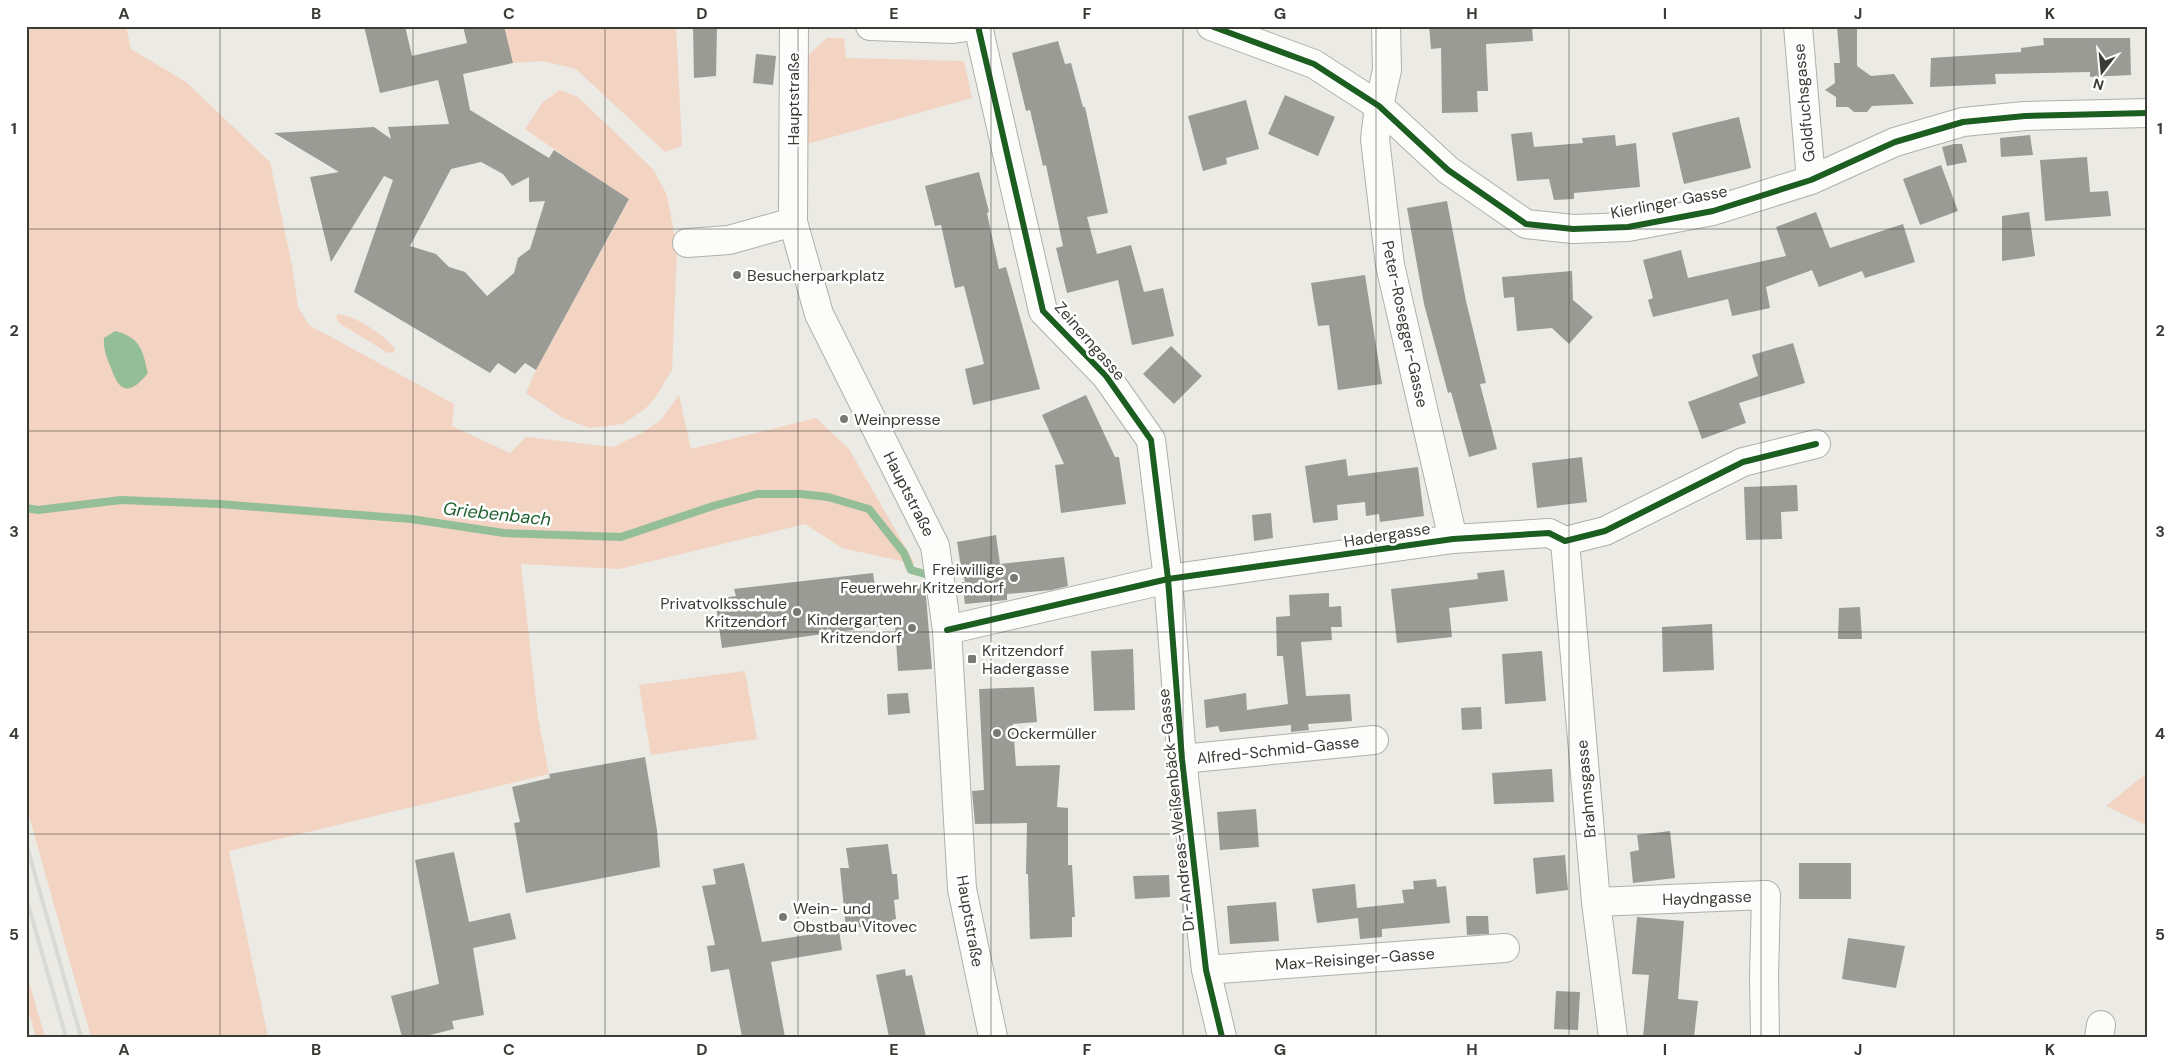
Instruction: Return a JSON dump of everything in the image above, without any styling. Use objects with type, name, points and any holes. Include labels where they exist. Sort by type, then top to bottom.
[{"type":"street","name":"Hauptstraße","points":[[794,26],[792,222],[819,314],[935,546],[947,630],[962,889],[993,1037]]},
{"type":"street","points":[[870,26],[953,29],[974,26]]},
{"type":"street","name":"Zeinerngasse","points":[[978,26],[1043,311],[1106,376],[1151,440],[1168,579]]},
{"type":"street","name":"Kierlinger Gasse","points":[[1211,26],[1314,64],[1379,106],[1448,170],[1526,224],[1573,229],[1628,227],[1713,211],[1811,180],[1895,142],[1963,122],[2025,116],[2148,113]]},
{"type":"street","name":"Peter-Rosegger-Gasse","points":[[1386,26],[1387,70],[1379,106],[1375,139],[1390,264],[1453,539]]},
{"type":"street","name":"Goldfuchsgasse","points":[[1798,26],[1811,180]]},
{"type":"street","points":[[687,244],[729,240],[792,222]]},
{"type":"street","points":[[1565,541],[1605,531],[1743,462],[1816,444]]},
{"type":"street","name":"Hadergasse","points":[[947,630],[1168,579],[1453,539],[1549,533],[1565,541]]},
{"type":"street","name":"Brahmsgasse","points":[[1565,541],[1596,902],[1613,1037]]},
{"type":"street","name":"Dr.-Andreas-Weißenbäck-Gasse","points":[[1168,579],[1182,760],[1206,970],[1222,1037]]},
{"type":"street","name":"Alfred-Schmid-Gasse","points":[[1182,760],[1374,740]]},
{"type":"street","name":"Haydngasse","points":[[1596,902],[1766,895],[1765,1037]]},
{"type":"street","name":"Max-Reisinger-Gasse","points":[[1206,970],[1504,948]]},
{"type":"shaded area","points":[[26,26],[126,26],[131,49],[186,82],[270,162],[292,265],[298,307],[309,325],[454,404],[452,426],[510,453],[526,437],[613,447],[642,433],[661,420],[679,395],[691,449],[816,418],[849,449],[915,564],[842,548],[805,524],[619,569],[521,564],[538,718],[549,774],[229,851],[268,1037],[91,1037],[26,805]]},
{"type":"shaded area","points":[[504,26],[676,26],[682,146],[665,152],[576,69],[543,61],[513,63]]},
{"type":"shaded area","points":[[827,38],[844,38],[846,58],[964,61],[972,98],[807,144],[807,56]]},
{"type":"shaded area","points":[[560,90],[578,97],[653,169],[667,195],[677,250],[672,370],[655,398],[645,409],[623,424],[590,428],[563,418],[526,393],[536,370],[629,200],[525,129],[543,102]]},
{"type":"shaded area","points":[[338,314],[353,318],[376,331],[395,348],[394,352],[388,353],[339,323],[336,317]]},
{"type":"shaded area","points":[[115,331],[135,341],[144,357],[148,373],[131,388],[122,387],[114,377],[104,346],[104,338]]},
{"type":"shaded area","points":[[745,671],[757,739],[651,755],[639,685]]},
{"type":"shaded area","points":[[2148,772],[2148,826],[2106,806]]},
{"type":"shaded area","points":[[26,972],[45,1037],[36,1037],[26,1003]]},
{"type":"building","points":[[364,26],[405,26],[412,56],[467,43],[463,26],[504,26],[513,63],[463,74],[470,110],[549,158],[554,150],[629,199],[536,370],[525,363],[515,374],[498,363],[490,373],[354,292],[393,180],[384,176],[331,262],[310,177],[339,172],[274,133],[374,127],[391,139],[388,127],[449,124],[438,80],[380,93]],"holes":[[[481,162],[503,174],[512,186],[529,177],[529,202],[545,201],[530,249],[518,258],[514,273],[487,296],[465,272],[449,267],[436,254],[410,246],[451,169]]]},
{"type":"building","points":[[693,26],[717,26],[716,76],[694,78]]},
{"type":"building","points":[[1429,26],[1532,26],[1533,41],[1486,44],[1488,91],[1477,91],[1478,112],[1442,113],[1441,48],[1431,49]]},
{"type":"building","points":[[1837,26],[1857,26],[1857,66],[1871,76],[1894,74],[1914,104],[1872,106],[1867,112],[1854,112],[1848,107],[1836,107],[1836,97],[1825,90],[1835,83],[1834,63],[1840,63]]},
{"type":"building","points":[[2043,38],[2130,38],[2131,75],[2090,77],[2090,72],[1995,74],[1996,84],[1930,87],[1931,58],[2021,52],[2021,48],[2044,45]]},
{"type":"building","points":[[1058,41],[1065,64],[1071,63],[1083,107],[1085,107],[1108,213],[1087,217],[1097,254],[1131,245],[1144,292],[1163,288],[1174,336],[1132,345],[1118,280],[1067,293],[1056,248],[1063,246],[1046,165],[1043,166],[1030,110],[1026,111],[1012,53]]},
{"type":"building","points":[[756,54],[776,56],[773,85],[753,83]]},
{"type":"building","points":[[1285,95],[1335,117],[1318,156],[1268,134]]},
{"type":"building","points":[[1246,100],[1259,149],[1226,158],[1227,164],[1203,171],[1188,116]]},
{"type":"building","points":[[1739,117],[1751,168],[1684,184],[1672,133]]},
{"type":"building","points":[[1532,132],[1534,147],[1583,143],[1582,138],[1615,135],[1616,146],[1636,143],[1640,187],[1574,193],[1574,199],[1554,200],[1549,179],[1517,181],[1511,134]]},
{"type":"building","points":[[2030,135],[2033,155],[2001,157],[2000,138]]},
{"type":"building","points":[[1962,144],[1967,162],[1947,166],[1942,147]]},
{"type":"building","points":[[2087,157],[2090,192],[2108,191],[2111,216],[2045,221],[2040,160]]},
{"type":"building","points":[[1941,165],[1958,211],[1920,225],[1903,179]]},
{"type":"building","points":[[979,172],[989,212],[987,213],[999,269],[1006,267],[1040,389],[973,405],[965,369],[984,364],[964,286],[955,288],[941,225],[935,226],[925,186]]},
{"type":"building","points":[[1447,201],[1466,301],[1486,383],[1480,384],[1497,449],[1469,457],[1451,392],[1448,393],[1424,304],[1407,208]]},
{"type":"building","points":[[1816,212],[1830,248],[1903,224],[1915,262],[1865,278],[1862,271],[1819,287],[1812,270],[1766,287],[1770,308],[1732,316],[1728,299],[1653,317],[1648,300],[1653,298],[1643,260],[1681,250],[1688,278],[1786,256],[1776,227]]},
{"type":"building","points":[[2029,212],[2035,256],[2002,261],[2002,216]]},
{"type":"building","points":[[1572,271],[1573,300],[1593,317],[1569,344],[1552,328],[1517,331],[1514,297],[1504,298],[1502,277]]},
{"type":"building","points":[[1365,275],[1382,384],[1338,390],[1329,325],[1318,326],[1311,283]]},
{"type":"building","points":[[1793,343],[1805,383],[1739,403],[1746,423],[1702,439],[1688,402],[1758,376],[1752,355]]},
{"type":"building","points":[[1171,346],[1202,376],[1174,404],[1143,374]]},
{"type":"building","points":[[1086,395],[1115,457],[1119,457],[1126,504],[1061,513],[1055,465],[1064,464],[1042,415]]},
{"type":"building","points":[[1582,457],[1587,502],[1537,508],[1532,463]]},
{"type":"building","points":[[1346,459],[1348,476],[1418,467],[1424,516],[1380,522],[1379,514],[1366,516],[1365,502],[1337,505],[1338,520],[1313,523],[1305,466]]},
{"type":"building","points":[[1797,485],[1798,511],[1781,512],[1782,539],[1746,540],[1744,487]]},
{"type":"building","points":[[1271,513],[1273,538],[1254,541],[1252,515]]},
{"type":"building","name":"Freiwillige Feuerwehr Kritzendorf","points":[[996,535],[1000,564],[1064,557],[1068,586],[1052,590],[1007,594],[1007,600],[965,604],[962,582],[965,582],[957,542]]},
{"type":"building","points":[[1504,570],[1508,601],[1449,608],[1452,637],[1397,643],[1391,589],[1478,579],[1477,573]]},
{"type":"building","name":"Privatvolksschule Kritzendorf","points":[[873,573],[875,587],[925,584],[932,669],[898,671],[895,624],[722,648],[715,599],[736,596],[734,589]]},
{"type":"building","points":[[1329,593],[1329,607],[1341,606],[1342,627],[1331,627],[1332,640],[1301,642],[1306,696],[1350,694],[1352,721],[1308,724],[1309,730],[1291,732],[1291,725],[1220,732],[1218,726],[1206,728],[1204,700],[1246,693],[1247,710],[1288,704],[1283,656],[1277,656],[1276,617],[1290,616],[1289,595]]},
{"type":"building","points":[[1860,607],[1862,639],[1838,639],[1839,608]]},
{"type":"building","points":[[1712,624],[1714,670],[1663,672],[1662,627]]},
{"type":"building","points":[[1133,649],[1135,710],[1094,711],[1091,651]]},
{"type":"building","points":[[1542,651],[1546,701],[1505,704],[1502,654]]},
{"type":"building","points":[[1034,687],[1037,722],[1013,724],[1016,766],[1060,765],[1057,807],[1068,808],[1068,865],[1072,865],[1075,917],[1072,917],[1072,937],[1030,939],[1028,874],[1026,874],[1027,823],[975,824],[972,791],[984,790],[979,689]]},
{"type":"building","points":[[908,693],[910,713],[888,715],[887,694]]},
{"type":"building","points":[[1481,707],[1482,729],[1462,730],[1461,708]]},
{"type":"building","points":[[645,757],[657,830],[660,867],[526,893],[514,823],[520,822],[512,787],[550,778],[549,774]]},
{"type":"building","points":[[1552,769],[1554,802],[1494,804],[1492,773]]},
{"type":"building","points":[[1256,809],[1259,847],[1220,850],[1217,812]]},
{"type":"building","points":[[1670,831],[1675,878],[1633,883],[1630,852],[1639,850],[1637,835]]},
{"type":"building","points":[[888,844],[892,874],[897,874],[899,899],[894,900],[896,919],[892,920],[892,923],[846,929],[840,868],[849,868],[846,848]]},
{"type":"building","points":[[454,852],[469,922],[510,913],[516,939],[473,948],[484,1015],[452,1021],[454,1029],[422,1037],[402,1037],[391,996],[439,984],[415,860]]},
{"type":"building","points":[[1565,855],[1568,890],[1536,894],[1533,858]]},
{"type":"building","points":[[744,863],[762,942],[839,930],[842,950],[771,962],[785,1037],[742,1037],[729,969],[711,972],[707,946],[715,945],[702,886],[716,884],[713,869]]},
{"type":"building","points":[[1799,863],[1851,863],[1851,899],[1799,899]]},
{"type":"building","points":[[1169,875],[1170,897],[1135,899],[1133,876]]},
{"type":"building","points":[[1436,879],[1437,887],[1446,886],[1450,923],[1382,929],[1382,937],[1360,939],[1358,918],[1317,923],[1312,889],[1355,884],[1357,908],[1404,903],[1402,890],[1414,889],[1413,881]]},
{"type":"building","points":[[1276,902],[1279,941],[1230,944],[1227,906]]},
{"type":"building","points":[[1466,916],[1488,916],[1489,934],[1467,935]]},
{"type":"building","points":[[1637,917],[1684,921],[1678,999],[1698,1001],[1694,1037],[1643,1037],[1649,975],[1632,974]]},
{"type":"building","points":[[1848,938],[1905,946],[1896,988],[1842,979]]},
{"type":"building","points":[[905,969],[906,976],[912,975],[926,1037],[889,1037],[876,975]]},
{"type":"building","points":[[1556,991],[1580,992],[1578,1030],[1554,1029]]},
{"type":"waterway","name":"Griebenbach","points":[[26,508],[38,510],[121,500],[219,504],[411,519],[504,533],[621,537],[713,506],[757,494],[801,494],[828,497],[869,509],[904,553],[911,570],[925,574]]},
{"type":"railway","points":[[26,843],[81,1037]]},
{"type":"railway","points":[[26,897],[66,1037]]},
{"type":"cycle path","points":[[978,26],[1043,311],[1106,376],[1151,440],[1168,579],[1182,759],[1206,970],[1222,1037]]},
{"type":"cycle path","points":[[1211,26],[1314,64],[1379,106],[1448,170],[1526,224],[1573,229],[1628,227],[1713,211],[1811,180],[1895,142],[1963,122],[2025,116],[2148,113]]},
{"type":"cycle path","points":[[947,630],[1168,579],[1453,539],[1549,533],[1565,541],[1605,531],[1743,462],[1816,444]]},
{"type":"place","name":"Besucherparkplatz","points":[[737,275]]},
{"type":"place","name":"Weinpresse","points":[[844,419]]},
{"type":"place","name":"Freiwillige Feuerwehr Kritzendorf","points":[[1014,578]]},
{"type":"place","name":"Privatvolksschule Kritzendorf","points":[[797,612]]},
{"type":"place","name":"Kindergarten Kritzendorf","points":[[912,628]]},
{"type":"place","name":"Kritzendorf Hadergasse","points":[[972,659]]},
{"type":"place","name":"Ockermüller","points":[[997,733]]},
{"type":"place","name":"Wein- und Obstbau Vitovec","points":[[783,917]]}]
